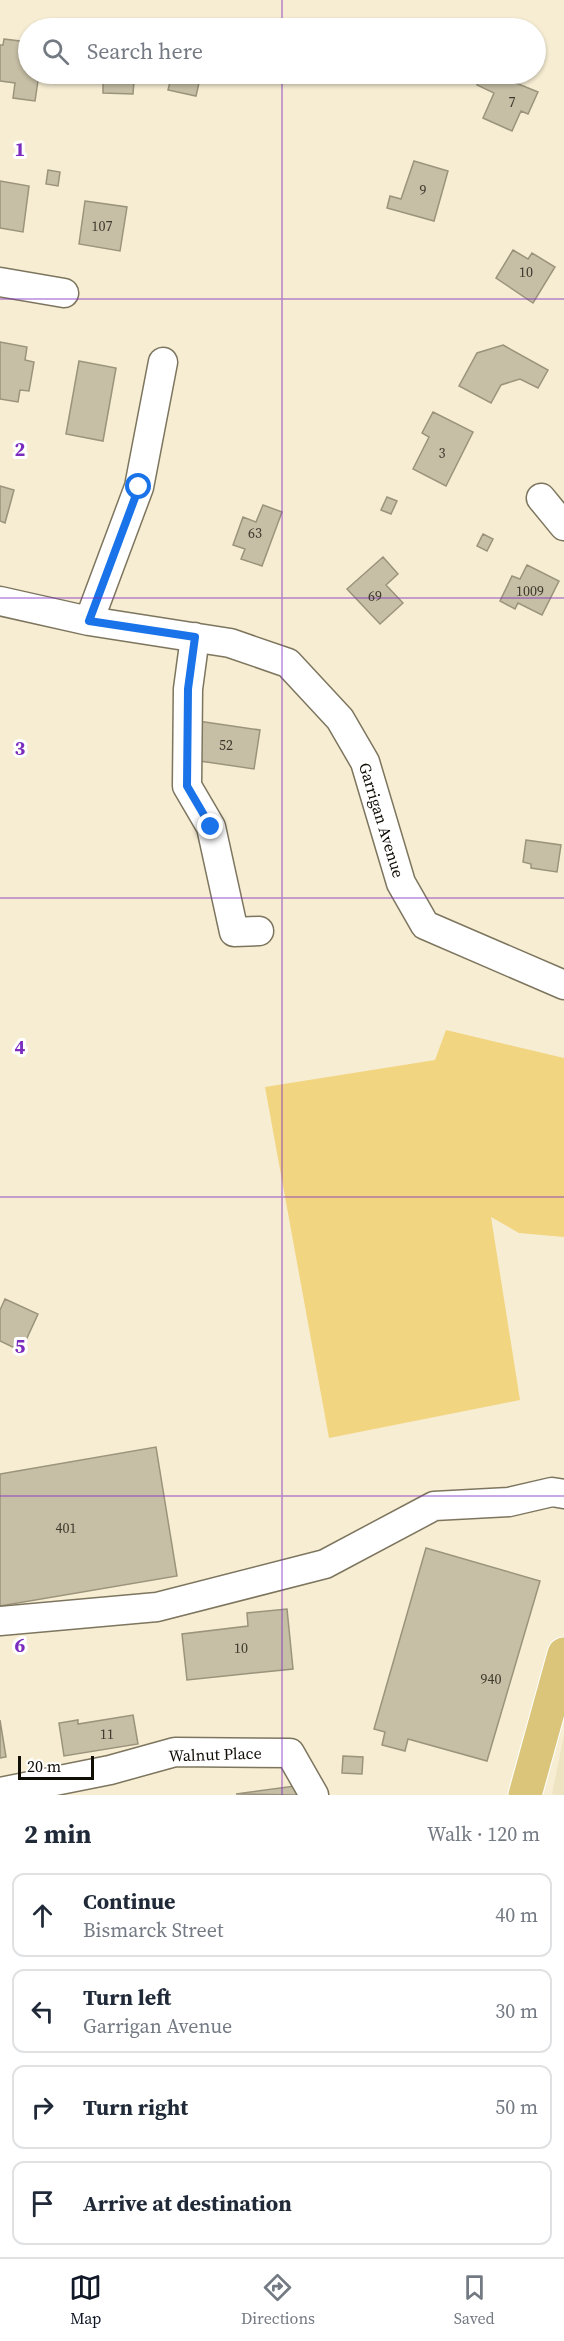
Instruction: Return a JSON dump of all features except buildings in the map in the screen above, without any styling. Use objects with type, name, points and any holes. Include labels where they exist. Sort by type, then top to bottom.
[{"type":"main road","points":[[525,1795],[564,1654]]},
{"type":"street","points":[[0,282],[64,293]]},
{"type":"street","points":[[89,621],[139,487],[163,362]]},
{"type":"street","points":[[541,498],[564,526]]},
{"type":"street","name":"Garrigan Avenue","points":[[0,601],[89,621],[230,643],[288,663],[340,718],[365,762],[401,883],[425,925],[564,985]]},
{"type":"street","points":[[195,637],[188,689],[187,786],[211,827],[234,932],[259,931]]},
{"type":"street","points":[[0,1621],[157,1607],[325,1564],[434,1506],[509,1502],[552,1492],[564,1494]]},
{"type":"street","name":"Walnut Place","points":[[0,1792],[32,1791],[175,1752],[290,1753],[314,1795]]},
{"type":"shaded area","points":[[446,1030],[564,1058],[564,1237],[519,1233],[491,1217],[520,1400],[329,1438],[265,1087],[435,1060]]},
{"type":"shaded area","points":[[564,1735],[564,1795],[557,1795],[552,1794]]},
{"type":"route","points":[[139,487],[89,621],[195,637],[188,689],[187,786],[211,827]]}]
